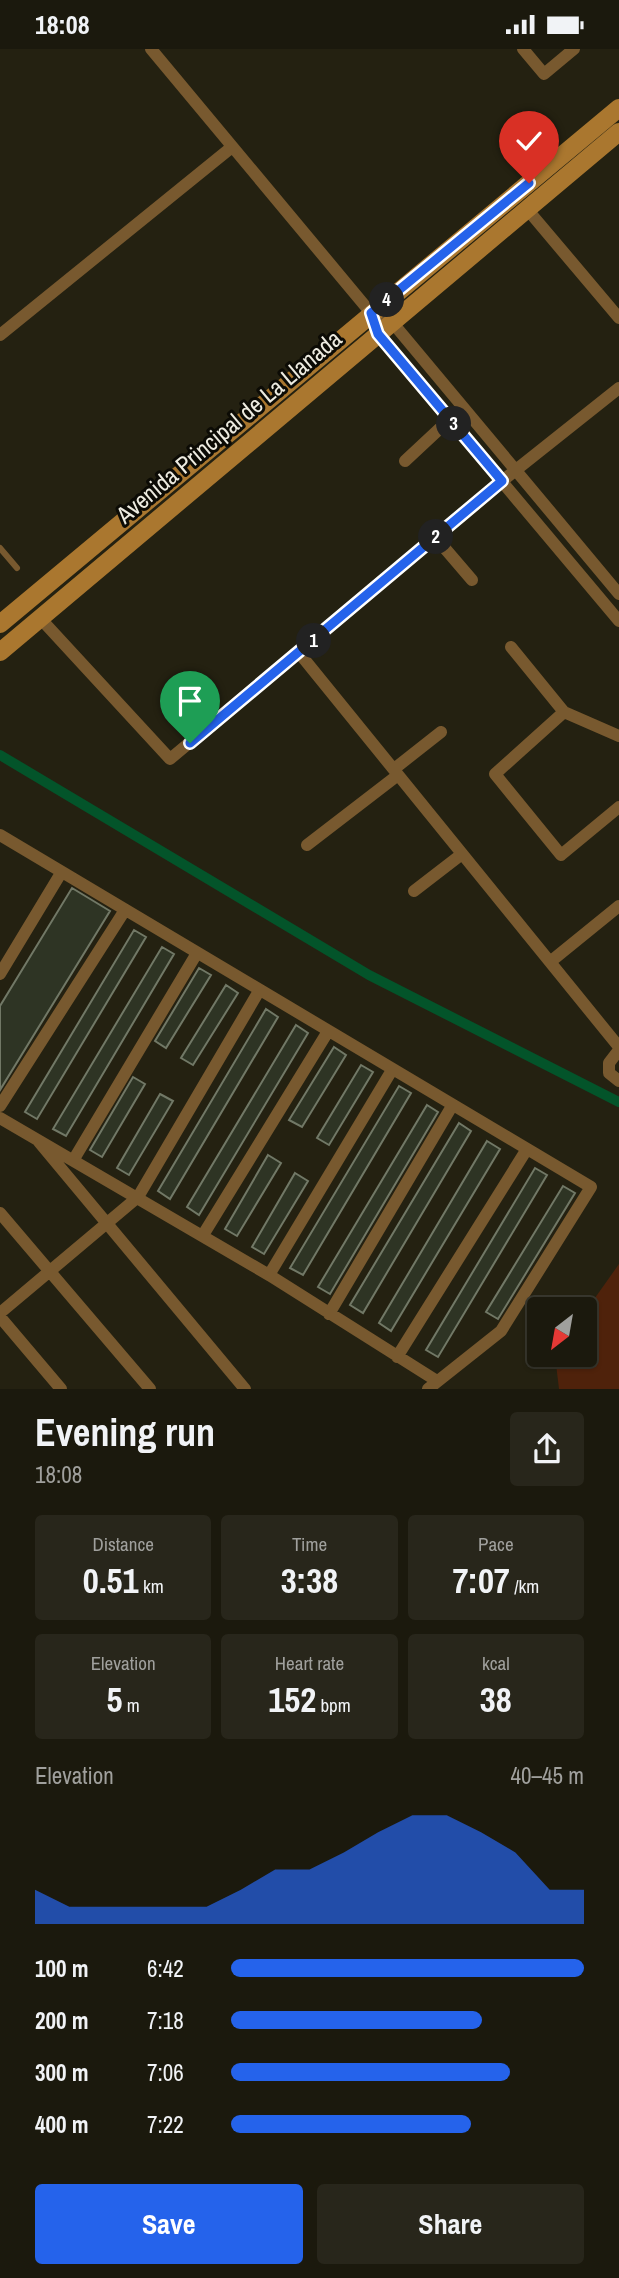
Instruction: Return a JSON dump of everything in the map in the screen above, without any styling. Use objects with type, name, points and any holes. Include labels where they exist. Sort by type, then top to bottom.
[{"type":"main road","name":"Avenida Principal de La Llanada","points":[[0,624],[619,108]]},
{"type":"main road","name":"Avenida Principal de La Llanada","points":[[0,652],[8,639],[40,618],[619,132]]},
{"type":"street","points":[[151,49],[371,313],[517,472],[619,594]]},
{"type":"street","points":[[523,49],[544,73],[574,49]]},
{"type":"street","points":[[0,335],[232,147]]},
{"type":"street","points":[[527,209],[619,318]]},
{"type":"street","points":[[385,328],[450,419],[619,621]]},
{"type":"street","points":[[40,618],[170,759],[300,653],[502,481],[517,472],[619,388]]},
{"type":"street","points":[[405,461],[450,419]]},
{"type":"street","points":[[436,538],[472,580]]},
{"type":"street","points":[[511,647],[564,712],[619,736]]},
{"type":"street","points":[[300,653],[619,1048],[609,1063],[609,1073],[619,1081]]},
{"type":"street","points":[[564,712],[495,775],[561,855],[619,807]]},
{"type":"street","points":[[307,845],[441,732]]},
{"type":"street","points":[[0,1118],[269,1275],[397,1357],[432,1385],[501,1331],[591,1187],[327,1033],[1,837]]},
{"type":"street","points":[[414,891],[462,854]]},
{"type":"street","points":[[0,974],[61,873]]},
{"type":"street","points":[[550,962],[619,906]]},
{"type":"street","points":[[0,1106],[125,910]]},
{"type":"street","points":[[74,1159],[197,953]]},
{"type":"street","points":[[61,1389],[0,1315],[138,1197],[259,991]]},
{"type":"street","points":[[203,1235],[327,1033]]},
{"type":"street","points":[[269,1275],[392,1070]]},
{"type":"street","points":[[330,1314],[452,1106]]},
{"type":"street","points":[[34,1137],[244,1389]]},
{"type":"street","points":[[397,1357],[527,1149]]},
{"type":"street","points":[[0,1213],[150,1389]]},
{"type":"lane","points":[[0,548],[17,568]]},
{"type":"shaded area","points":[[619,1264],[619,1389],[559,1389],[556,1367],[597,1367],[596,1297]]},
{"type":"building","points":[[72,888],[110,911],[0,1090],[0,1006]]},
{"type":"building","points":[[134,930],[146,937],[37,1119],[25,1112]]},
{"type":"building","points":[[162,947],[174,954],[66,1136],[53,1129]]},
{"type":"building","points":[[199,968],[211,975],[166,1048],[155,1041]]},
{"type":"building","points":[[226,985],[238,993],[193,1065],[181,1058]]},
{"type":"building","points":[[266,1009],[278,1017],[170,1199],[158,1191]]},
{"type":"building","points":[[296,1025],[308,1033],[199,1215],[187,1207]]},
{"type":"building","points":[[334,1047],[346,1055],[302,1127],[289,1120]]},
{"type":"building","points":[[361,1065],[373,1072],[329,1145],[317,1138]]},
{"type":"building","points":[[133,1077],[145,1084],[102,1157],[90,1150]]},
{"type":"building","points":[[399,1086],[411,1093],[303,1275],[290,1268]]},
{"type":"building","points":[[160,1094],[173,1101],[129,1175],[117,1168]]},
{"type":"building","points":[[427,1105],[438,1112],[330,1294],[318,1287]]},
{"type":"building","points":[[459,1123],[471,1131],[363,1313],[350,1305]]},
{"type":"building","points":[[487,1141],[500,1149],[391,1331],[379,1323]]},
{"type":"building","points":[[268,1155],[281,1163],[237,1236],[225,1229]]},
{"type":"building","points":[[535,1168],[547,1175],[438,1357],[426,1350]]},
{"type":"building","points":[[295,1173],[308,1181],[264,1254],[252,1247]]},
{"type":"building","points":[[563,1186],[575,1193],[498,1319],[486,1312]]},
{"type":"waterway","points":[[0,755],[369,975],[619,1102]]},
{"type":"route","points":[[190,743],[502,481],[378,334],[371,313],[529,183]]}]
